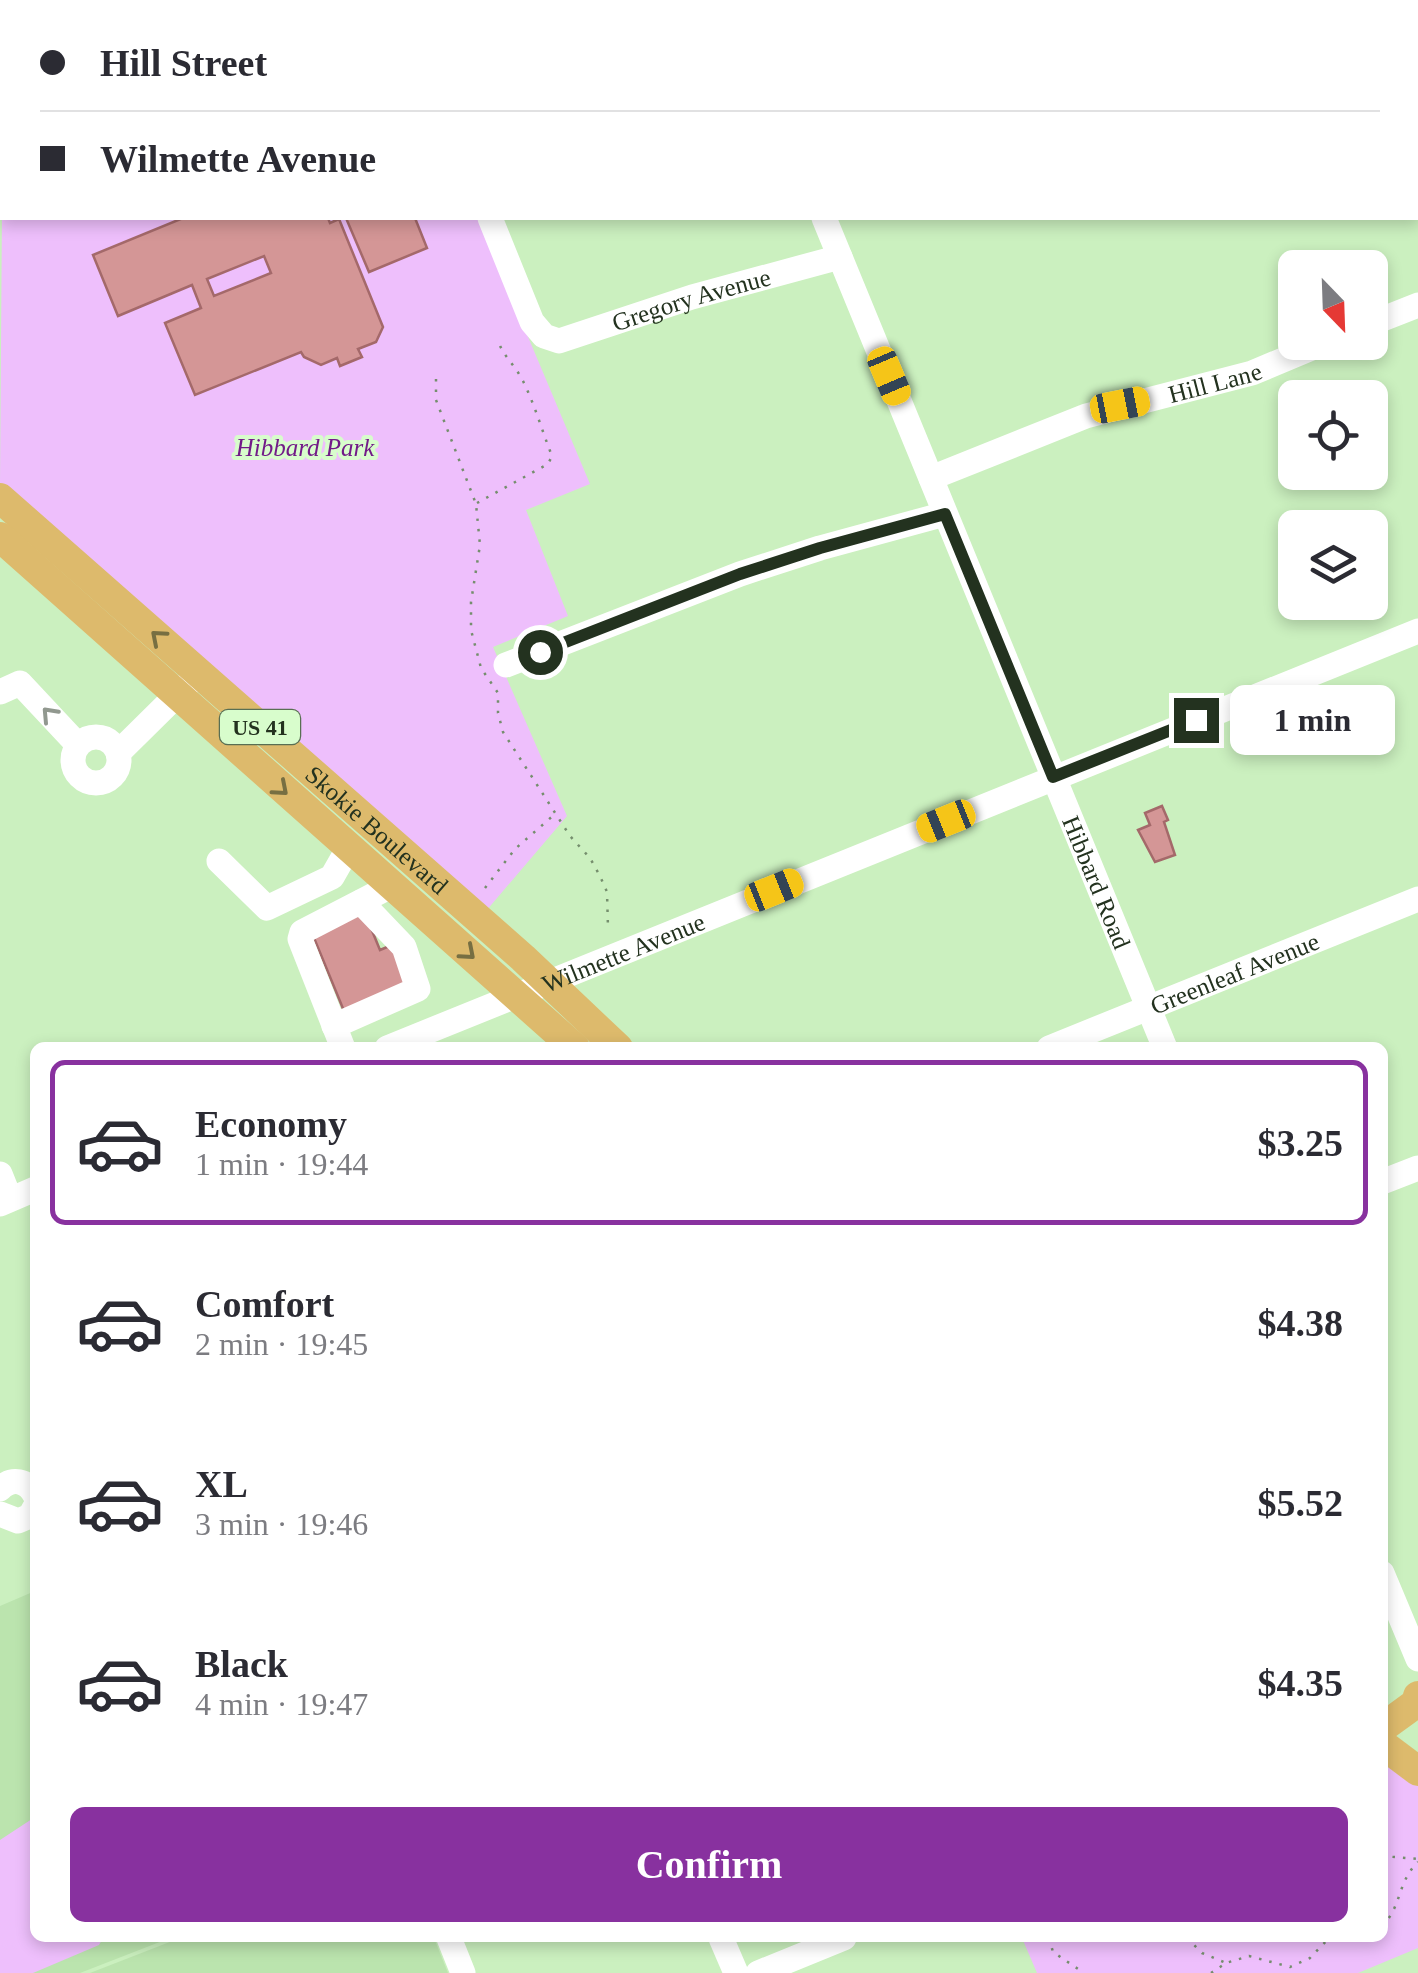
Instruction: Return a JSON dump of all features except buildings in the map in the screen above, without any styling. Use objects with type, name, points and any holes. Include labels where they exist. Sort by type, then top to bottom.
[{"type":"main road","name":"Skokie Boulevard","points":[[0,498],[612,1042]]},
{"type":"main road","name":"Skokie Boulevard","points":[[0,537],[568,1042]]},
{"type":"main road","points":[[1388,1728],[1416,1703],[1418,1696]]},
{"type":"main road","points":[[1388,1733],[1418,1749]]},
{"type":"main road","points":[[1388,1736],[1418,1771]]},
{"type":"street","name":"Gregory Avenue","points":[[491,220],[532,322],[551,340],[570,340],[692,296],[840,257]]},
{"type":"street","name":"Hibbard Road","points":[[825,220],[1163,1042]]},
{"type":"street","points":[[1388,317],[1418,305]]},
{"type":"street","name":"Hill Lane","points":[[931,478],[1086,416],[1252,373],[1283,360]]},
{"type":"street","points":[[506,666],[740,574],[945,514]]},
{"type":"street","name":"Wilmette Avenue","points":[[402,1042],[1418,631]]},
{"type":"street","points":[[118,754],[111,743],[88,738],[78,745],[73,766],[87,782],[102,782],[114,774],[118,754],[199,673]]},
{"type":"street","points":[[0,692],[20,683],[78,745]]},
{"type":"street","points":[[219,861],[267,908],[332,877],[348,848]]},
{"type":"street","points":[[361,902],[404,946],[418,989],[339,1037],[300,940],[302,932],[391,886]]},
{"type":"street","name":"Greenleaf Avenue","points":[[1063,1042],[1418,899]]},
{"type":"street","points":[[1388,1180],[1418,1168]]},
{"type":"street","points":[[0,1174],[5,1201],[30,1191]]},
{"type":"street","points":[[0,1488],[18,1482],[30,1487]]},
{"type":"street","points":[[0,1514],[18,1522],[30,1516]]},
{"type":"street","points":[[1388,1587],[1418,1659]]},
{"type":"street","points":[[451,1942],[463,1973]]},
{"type":"street","points":[[723,1942],[736,1973]]},
{"type":"street","points":[[758,1973],[834,1942]]},
{"type":"path","points":[[476,504],[548,464],[552,456],[525,385],[515,366],[504,357],[498,341]]},
{"type":"path","points":[[436,379],[436,400],[476,504],[480,545],[471,602],[474,642],[481,668],[498,693],[498,713],[504,732],[600,876],[607,892],[608,928]]},
{"type":"path","points":[[485,888],[515,849],[556,813]]},
{"type":"path","points":[[1388,1857],[1418,1860]]},
{"type":"path","points":[[1388,1919],[1403,1878],[1418,1860]]},
{"type":"path","points":[[1049,1942],[1053,1952],[1084,1973]]},
{"type":"path","points":[[1191,1942],[1202,1952],[1226,1962]]},
{"type":"path","points":[[1212,1973],[1226,1962],[1249,1956],[1290,1967],[1310,1958],[1325,1942]]},
{"type":"shaded area","points":[[30,1593],[30,1942],[160,1942],[80,1973],[0,1973],[0,1606]]},
{"type":"shaded area","points":[[170,1942],[436,1942],[448,1973],[90,1973]]},
{"type":"green space","name":"Hibbard Park","points":[[2,220],[479,220],[590,484],[526,510],[568,616],[493,647],[567,816],[486,911],[0,484]]},
{"type":"green space","points":[[1388,1760],[1418,1783],[1418,1948],[1358,1973],[1037,1973],[1024,1942],[1388,1942]]},
{"type":"green space","points":[[30,1820],[30,1942],[101,1942],[99,1945],[33,1973],[0,1973],[0,1840]]},
{"type":"route","points":[[540,652],[740,574],[945,514],[1053,777],[1196,720]]}]
